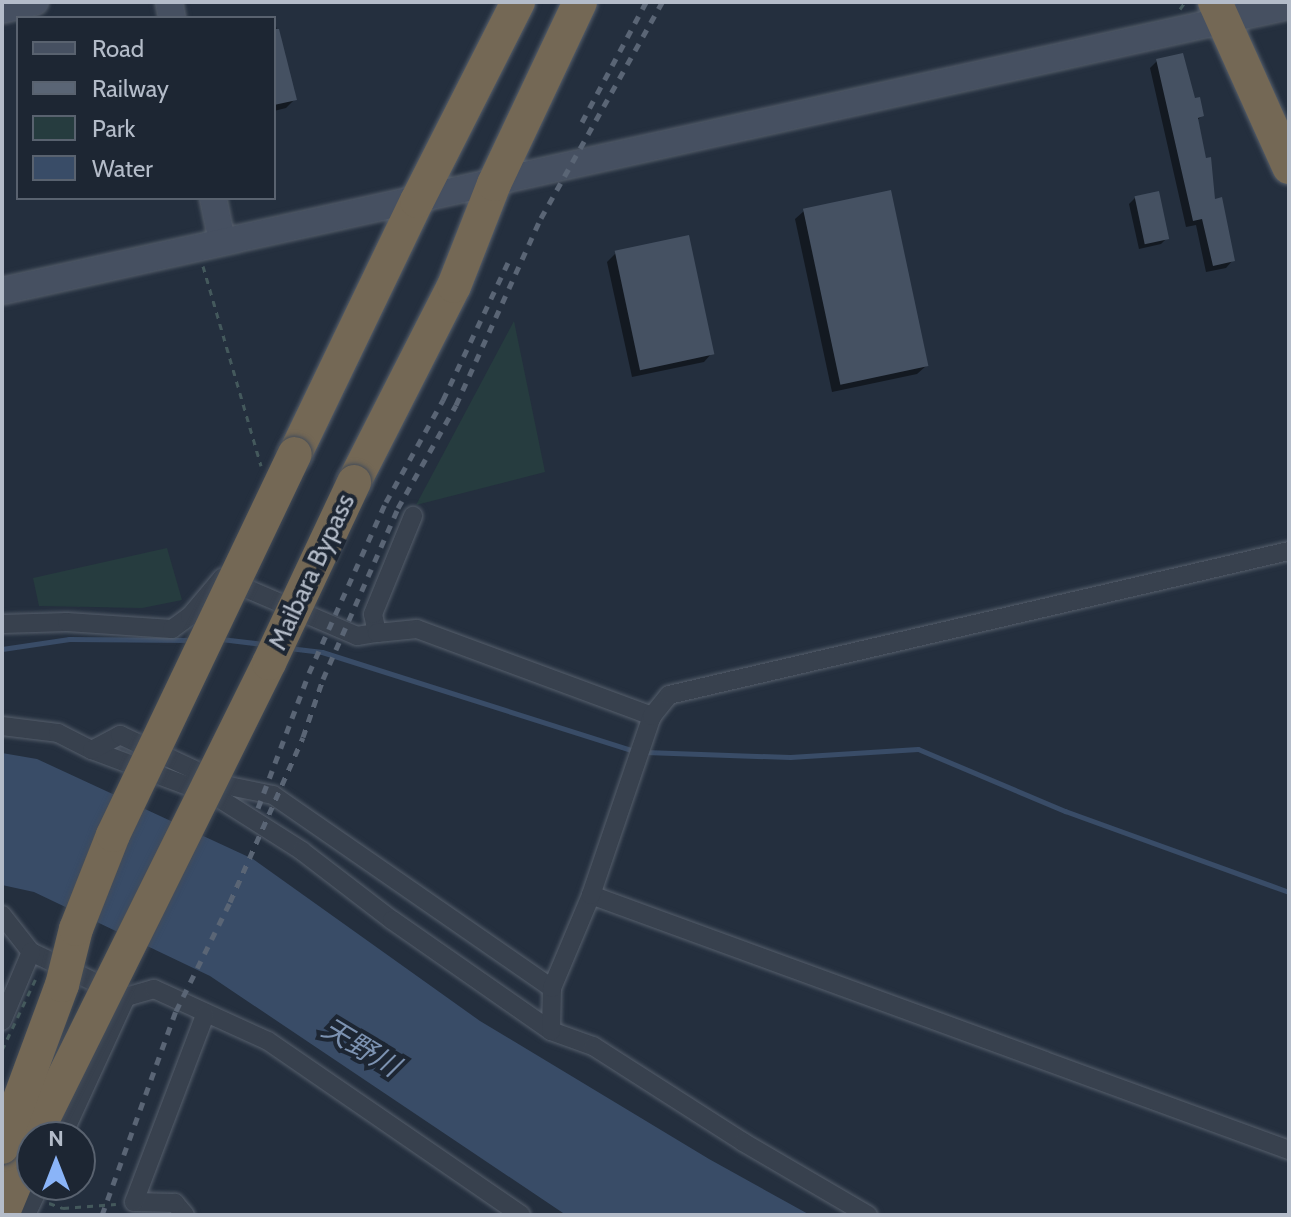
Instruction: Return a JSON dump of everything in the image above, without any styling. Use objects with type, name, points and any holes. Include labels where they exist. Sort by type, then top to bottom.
[{"type":"highway","points":[[2,1083],[76,929],[113,835],[417,201],[518,2]]},
{"type":"highway","name":"Maibara Bypass","points":[[42,1121],[269,663],[354,482],[454,286],[494,184],[580,2]]},
{"type":"highway","points":[[1220,11],[1289,167]]},
{"type":"highway","points":[[2,1147],[62,985],[76,929]]},
{"type":"highway","points":[[2,1215],[16,1181]]},
{"type":"street","points":[[2,10],[35,2]]},
{"type":"street","points":[[2,291],[494,184],[1220,11],[1289,6]]},
{"type":"street","points":[[210,244],[213,200]]},
{"type":"street","points":[[2,624],[67,622],[172,629],[190,616],[222,578],[345,317],[381,278]]},
{"type":"street","points":[[308,615],[437,341],[454,286]]},
{"type":"street","points":[[377,633],[373,614],[413,516]]},
{"type":"street","points":[[551,1031],[552,988],[591,895],[652,716],[669,695],[1289,551]]},
{"type":"street","points":[[222,578],[357,636],[417,629],[652,716]]},
{"type":"street","points":[[2,726],[58,733],[92,750],[217,797],[302,851],[392,920],[551,1031],[593,1046],[743,1142],[868,1215]]},
{"type":"street","points":[[92,750],[120,735],[229,786],[273,795],[552,988]]},
{"type":"street","points":[[591,895],[1289,1150]]},
{"type":"street","points":[[2,915],[31,952],[126,997],[154,989],[205,1015],[268,1041],[521,1215]]},
{"type":"street","points":[[2,1021],[31,952]]},
{"type":"street","points":[[69,1121],[126,997]]},
{"type":"street","points":[[185,1215],[175,1203],[134,1202],[205,1015]]},
{"type":"path","points":[[1173,19],[1185,2]]},
{"type":"path","points":[[210,244],[266,482]]},
{"type":"path","points":[[34,1201],[63,1208],[134,1202]]},
{"type":"path","points":[[61,1215],[63,1208]]},
{"type":"green space","points":[[514,321],[545,472],[416,505]]},
{"type":"green space","points":[[167,548],[182,600],[142,608],[39,606],[33,578]]},
{"type":"water","name":"天野川","points":[[2,753],[37,759],[253,859],[480,1021],[709,1159],[810,1215],[566,1215],[210,976],[34,892],[2,885]]},
{"type":"building","points":[[276,29],[279,29],[297,100],[276,105]]},
{"type":"building","points":[[1183,53],[1195,98],[1200,97],[1204,116],[1198,118],[1206,158],[1211,157],[1215,199],[1222,197],[1235,261],[1213,266],[1202,219],[1193,221],[1156,59]]},
{"type":"building","points":[[891,190],[928,366],[840,385],[803,209]]},
{"type":"building","points":[[1159,191],[1169,239],[1145,244],[1135,196]]},
{"type":"building","points":[[689,235],[714,354],[640,370],[615,251]]},
{"type":"waterway","points":[[2,649],[69,639],[191,640]]},
{"type":"waterway","points":[[221,639],[263,644]]},
{"type":"waterway","points":[[289,648],[322,652],[635,751]]},
{"type":"waterway","points":[[645,752],[790,757],[918,749],[1065,811],[1289,892]]},
{"type":"railway","points":[[582,122],[646,2]]},
{"type":"railway","points":[[102,1215],[176,1011],[230,902],[303,737],[323,679],[398,508],[456,405],[541,218],[662,2]]},
{"type":"railway","points":[[258,808],[309,673],[386,502],[443,400],[511,256]]}]
